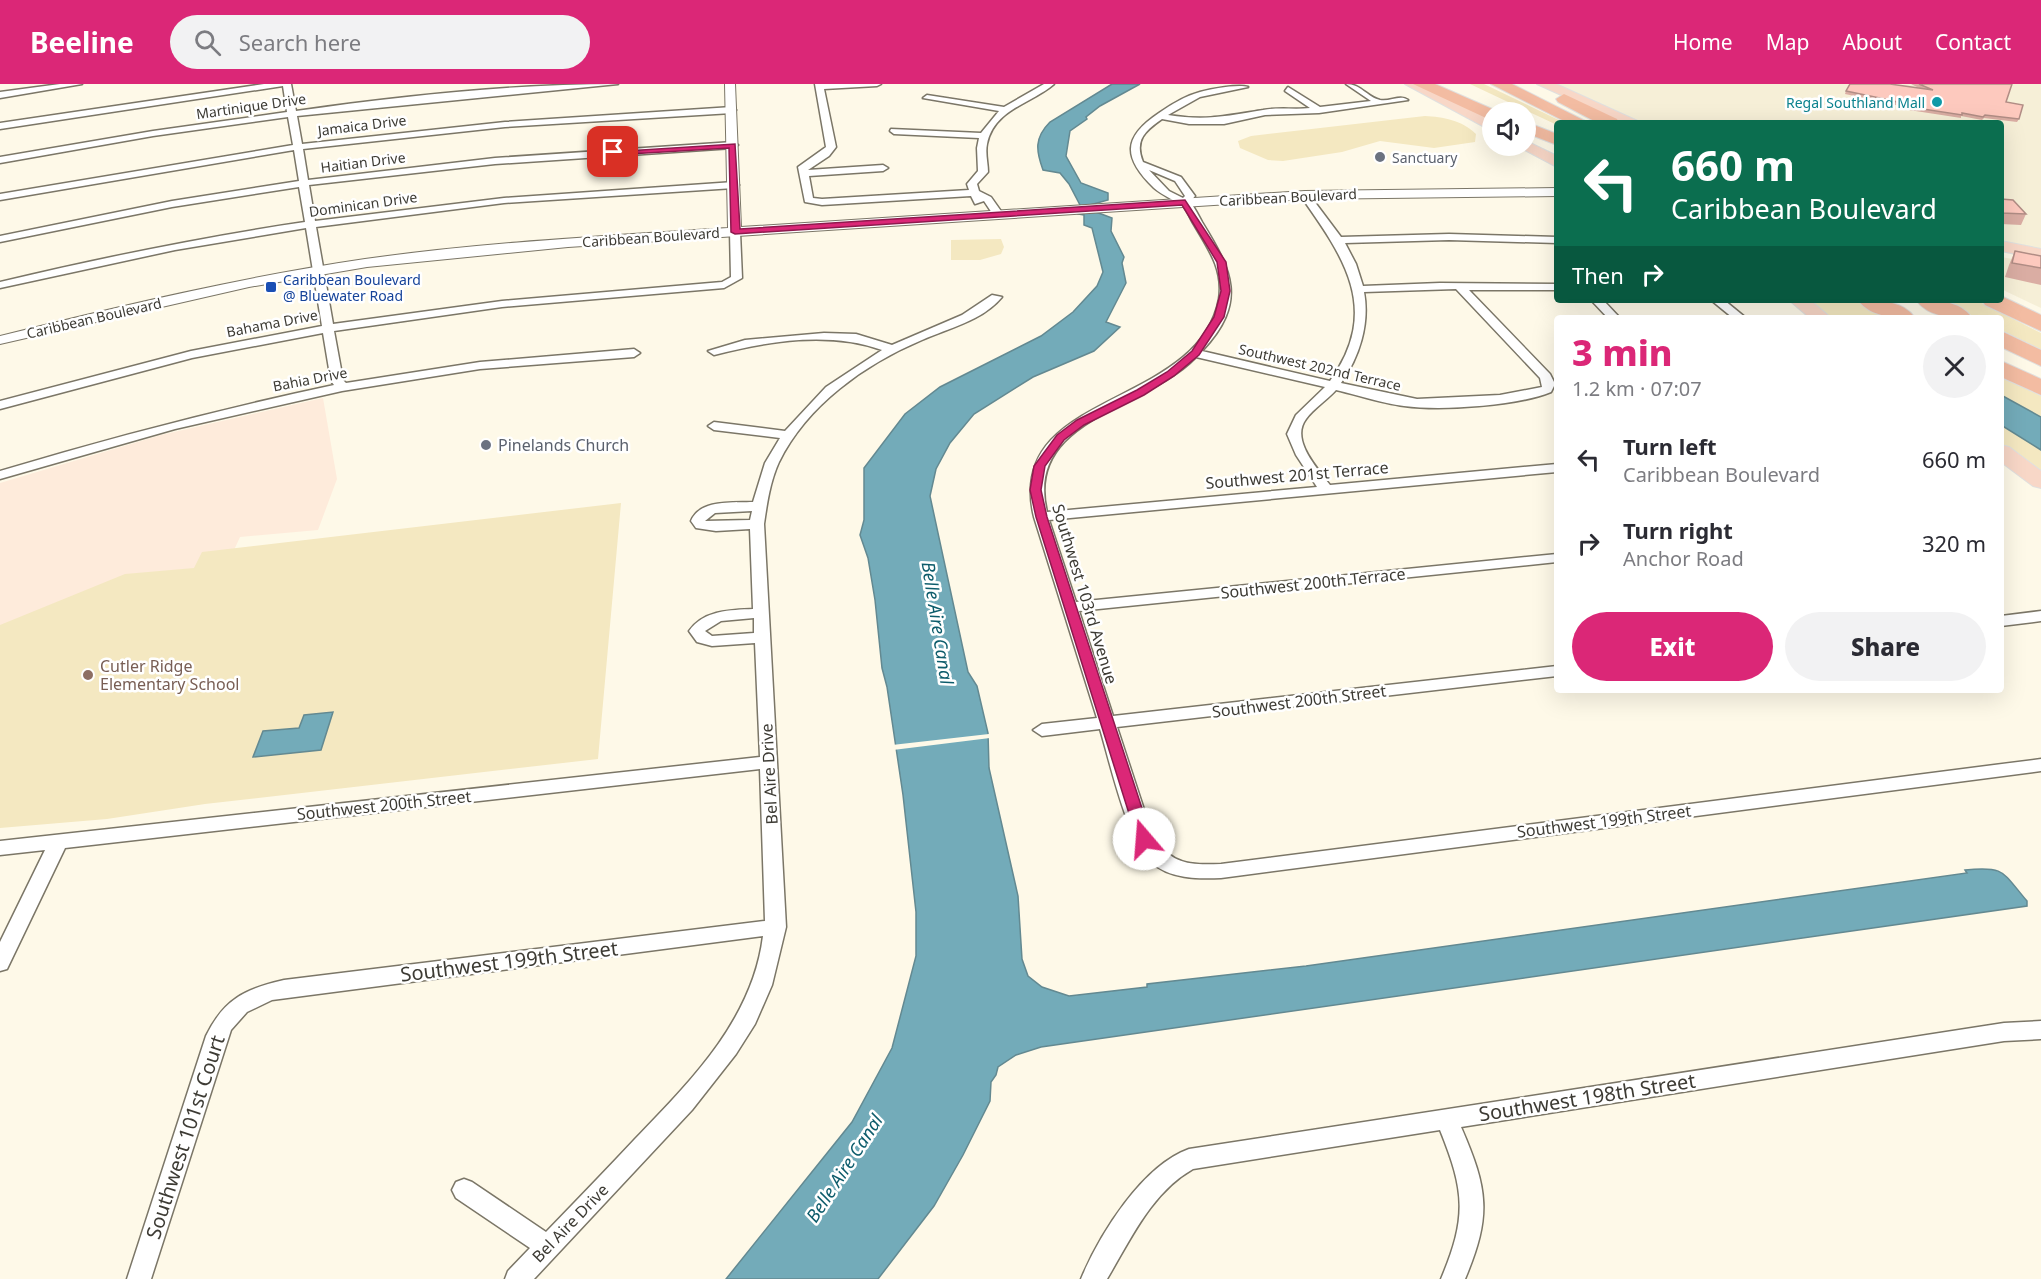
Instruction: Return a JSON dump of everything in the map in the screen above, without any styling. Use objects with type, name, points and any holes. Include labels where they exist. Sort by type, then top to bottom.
[{"type":"highway","points":[[1421,84],[1482,105]]},
{"type":"highway","points":[[1455,84],[1484,102]]},
{"type":"highway","points":[[1499,84],[1575,120]]},
{"type":"highway","points":[[1533,84],[1605,120]]},
{"type":"highway","points":[[1536,122],[1554,131]]},
{"type":"highway","points":[[1536,131],[1554,139]]},
{"type":"highway","points":[[1875,303],[1898,315]]},
{"type":"highway","points":[[1933,303],[1955,315]]},
{"type":"highway","points":[[1999,303],[2041,324]]},
{"type":"highway","points":[[2004,340],[2041,359]]},
{"type":"highway","points":[[2004,370],[2041,388]]},
{"type":"main road","points":[[1412,84],[1482,122]]},
{"type":"main road","points":[[1544,84],[1628,120]]},
{"type":"main road","points":[[1536,150],[1554,160]]},
{"type":"main road","points":[[2004,247],[2041,254]]},
{"type":"main road","points":[[2004,255],[2041,261]]},
{"type":"main road","points":[[1802,303],[1818,315]]},
{"type":"main road","points":[[2004,454],[2041,481]]},
{"type":"street","points":[[0,95],[78,84]]},
{"type":"street","points":[[0,126],[281,84]]},
{"type":"street","points":[[287,84],[327,328],[337,381],[343,387]]},
{"type":"street","name":"Martinique Drive","points":[[0,160],[292,113],[469,94],[614,84]]},
{"type":"street","points":[[730,84],[735,232]]},
{"type":"street","points":[[877,84],[819,86],[831,147],[824,155],[804,165],[806,197],[811,201],[976,193]]},
{"type":"street","points":[[1203,84],[1212,91]]},
{"type":"street","points":[[1350,84],[1380,103]]},
{"type":"street","points":[[1030,86],[1047,86]]},
{"type":"street","points":[[992,215],[976,193],[973,182],[983,172],[981,153],[985,136],[995,120],[1047,86]]},
{"type":"street","points":[[1141,164],[1134,149],[1137,135],[1161,116],[1194,95],[1244,87]]},
{"type":"street","points":[[1288,89],[1319,110]]},
{"type":"street","points":[[927,98],[1008,110]]},
{"type":"street","points":[[1161,116],[1189,121],[1219,121],[1246,118],[1265,112],[1319,110],[1404,100]]},
{"type":"street","name":"Jamaica Drive","points":[[0,197],[158,168],[297,147],[482,126],[732,110]]},
{"type":"street","points":[[894,131],[985,136]]},
{"type":"street","name":"Haitian Drive","points":[[0,239],[134,211],[303,183],[493,161],[733,145]]},
{"type":"street","name":"Southwest 103rd Avenue","points":[[1141,164],[1149,178],[1171,197],[1185,195]]},
{"type":"street","name":"Southwest 103rd Avenue","points":[[1141,164],[1174,177],[1219,255],[1226,284],[1219,317],[1195,353],[1170,374],[1140,393],[1081,423],[1052,446],[1039,466],[1036,490],[1041,517],[1144,839],[1157,857],[1168,864]]},
{"type":"street","points":[[804,173],[883,168]]},
{"type":"street","name":"Dominican Drive","points":[[0,285],[145,253],[310,224],[504,200],[734,185]]},
{"type":"street","points":[[1164,190],[1185,195]]},
{"type":"street","name":"Caribbean Boulevard","points":[[1440,192],[1554,198]]},
{"type":"street","name":"Caribbean Boulevard","points":[[0,340],[187,297],[318,273],[454,254],[735,232],[911,223],[920,220],[1074,210],[1185,195],[1554,192]]},
{"type":"street","points":[[1305,195],[1338,240],[1361,289],[1360,326],[1349,359],[1334,386],[1299,419],[1294,432],[1298,445],[1326,490]]},
{"type":"street","name":"Bahama Drive","points":[[0,405],[175,359],[327,328],[482,306],[706,288],[733,282],[738,277],[735,232]]},
{"type":"street","points":[[1338,240],[1449,237],[1554,240]]},
{"type":"street","points":[[1361,289],[1459,286],[1554,287]]},
{"type":"street","name":"Southwest 202nd Terrace","points":[[1195,353],[1396,401],[1422,403],[1530,394],[1546,390],[1549,384],[1546,377],[1459,286]]},
{"type":"street","name":"Bel Aire Drive","points":[[517,1279],[686,1101],[728,1052],[749,1017],[764,983],[776,927],[758,515],[769,470],[788,435],[831,388],[892,350],[974,313],[996,297]]},
{"type":"street","points":[[1600,303],[1611,315]]},
{"type":"street","points":[[1721,303],[1736,315]]},
{"type":"street","points":[[714,351],[738,344],[838,336],[860,339],[892,350]]},
{"type":"street","name":"Bahia Drive","points":[[0,475],[185,421],[343,387],[470,367],[634,353]]},
{"type":"street","points":[[714,426],[788,435]]},
{"type":"street","name":"Southwest 201st Terrace","points":[[1041,517],[1554,468]]},
{"type":"street","name":"Southwest 200th Terrace","points":[[1070,607],[1554,558]]},
{"type":"street","points":[[761,614],[711,619],[701,625],[697,631],[703,639],[712,641],[763,637]]},
{"type":"street","points":[[2004,621],[2041,616]]},
{"type":"street","name":"Southwest 200th Street","points":[[1042,730],[1554,671]]},
{"type":"street","name":"Southwest 200th Street","points":[[0,849],[768,762]]},
{"type":"street","name":"Southwest 199th Street","points":[[1168,864],[1193,872],[1221,871],[2041,765]]},
{"type":"street","points":[[0,963],[58,842]]},
{"type":"street","name":"Southwest 199th Street","points":[[244,1002],[263,993],[291,987],[776,927]]},
{"type":"street","name":"Southwest 101st Court","points":[[139,1279],[217,1036],[225,1020],[244,1002]]},
{"type":"street","name":"Southwest 198th Street","points":[[1093,1279],[1146,1195],[1172,1167],[1189,1159],[2014,1030],[2041,1030]]},
{"type":"street","points":[[1446,1118],[1466,1168],[1475,1204],[1474,1223],[1467,1248],[1453,1279]]},
{"type":"street","points":[[464,1190],[548,1247]]},
{"type":"shaded area","points":[[1470,84],[1484,84],[1521,102],[1508,102]]},
{"type":"shaded area","points":[[1552,84],[2041,84],[2041,251],[2004,244],[2004,120],[1636,120]]},
{"type":"shaded area","points":[[1536,109],[1559,120],[1554,120],[1554,124],[1536,115]]},
{"type":"shaded area","points":[[1425,116],[1445,118],[1465,125],[1476,134],[1475,142],[1434,148],[1380,141],[1342,152],[1283,161],[1268,160],[1240,148],[1238,141],[1251,136]]},
{"type":"shaded area","points":[[1001,239],[1004,247],[1001,254],[980,260],[951,260],[951,240]]},
{"type":"shaded area","points":[[2004,258],[2041,264],[2041,308],[2004,290]]},
{"type":"shaded area","points":[[1808,303],[1861,303],[1883,315],[1825,315]]},
{"type":"shaded area","points":[[1948,303],[1982,303],[2041,333],[2041,350],[2004,332],[2004,315],[1971,315]]},
{"type":"shaded area","points":[[2004,378],[2041,396],[2041,417],[2004,397]]},
{"type":"shaded area","name":"Cutler Ridge Elementary School","points":[[323,398],[337,479],[318,530],[240,537],[114,813],[0,826],[0,483],[161,435]]},
{"type":"shaded area","points":[[2004,427],[2041,450],[2041,475],[2004,448]]},
{"type":"shaded area","points":[[621,503],[598,759],[205,804],[107,819],[0,828],[0,625],[125,574],[194,568],[202,552]]},
{"type":"water","name":"Belle Aire Canal","points":[[1112,84],[1140,84],[1100,106],[1070,131],[1066,156],[1081,183],[1108,193],[1108,200],[1090,205],[1096,212],[1112,218],[1111,231],[1124,257],[1122,263],[1126,283],[1106,322],[1120,327],[1094,351],[1033,377],[974,414],[950,443],[936,469],[930,496],[968,672],[977,686],[988,733],[989,768],[1018,896],[1022,959],[1028,976],[1042,987],[1069,996],[1147,987],[1147,984],[1306,966],[1967,873],[1965,870],[1978,869],[1996,870],[2002,873],[2027,901],[2027,906],[1041,1047],[1016,1055],[998,1067],[991,1082],[990,1101],[963,1155],[934,1206],[878,1279],[726,1279],[852,1122],[892,1048],[916,956],[916,912],[903,795],[887,687],[882,668],[875,600],[868,558],[860,535],[864,520],[864,468],[905,414],[940,387],[1041,336],[1073,312],[1097,286],[1103,272],[1092,228],[1084,225],[1084,215],[1078,214],[1081,207],[1069,184],[1060,173],[1043,170],[1038,145],[1041,134],[1050,122]]},
{"type":"water","points":[[2004,397],[2041,417],[2041,450],[2004,427]]},
{"type":"water","points":[[333,712],[321,750],[253,757],[263,731],[299,728],[304,715]]},
{"type":"pier","points":[[989,734],[990,738],[893,750],[892,745]]},
{"type":"building","points":[[1850,84],[1890,84],[1933,90],[1919,84],[2012,84],[2006,102],[2023,105],[2019,119],[1962,113],[1962,115],[1910,107],[1894,101],[1846,91]]},
{"type":"building","points":[[2004,199],[2013,200],[2026,214],[2004,213]]},
{"type":"building","points":[[2015,251],[2041,256],[2041,268],[2012,263]]},
{"type":"place","name":"Regal Southland Mall","points":[[1937,102]]},
{"type":"place","name":"Sanctuary","points":[[1380,157]]},
{"type":"place","name":"Caribbean Boulevard @ Bluewater Road","points":[[271,287]]},
{"type":"place","name":"Pinelands Church","points":[[486,445]]},
{"type":"place","name":"Cutler Ridge Elementary School","points":[[88,675]]},
{"type":"route","points":[[613,152],[733,145],[735,232],[1185,202],[1222,262],[1226,291],[1219,317],[1195,353],[1170,374],[1140,393],[1071,429],[1052,446],[1039,466],[1036,490],[1041,517],[1144,839]]}]
